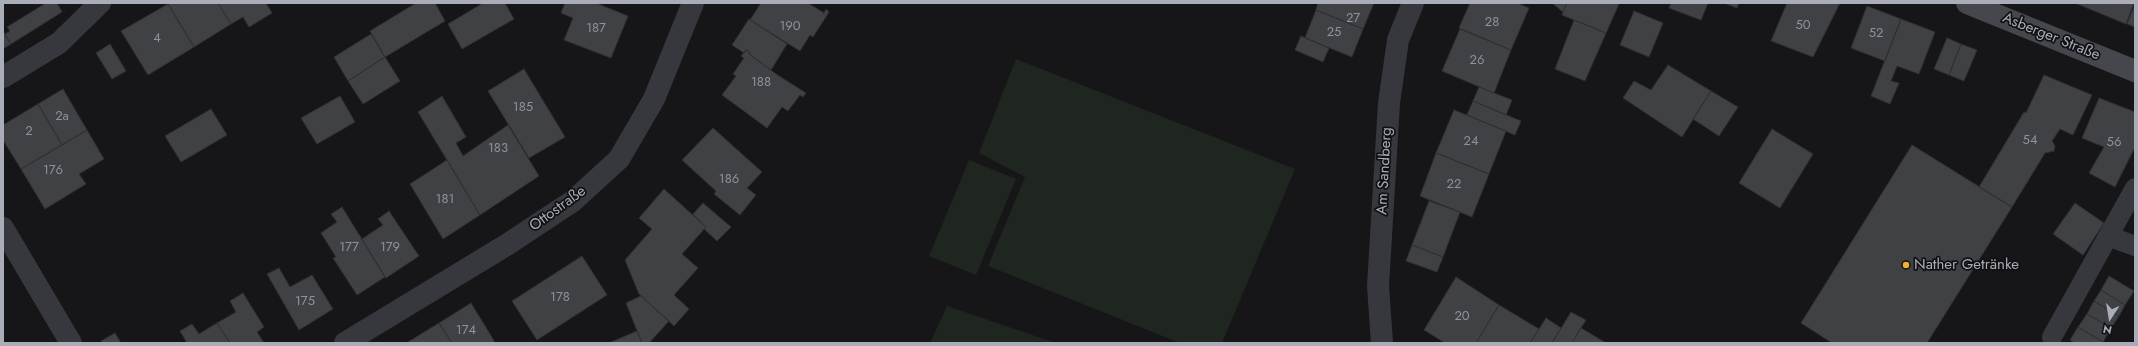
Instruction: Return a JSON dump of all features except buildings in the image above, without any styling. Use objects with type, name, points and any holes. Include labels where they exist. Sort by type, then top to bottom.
[{"type":"street","points":[[3,77],[59,43],[100,3]]},
{"type":"street","name":"Ottostraße","points":[[345,343],[508,244],[573,201],[619,159],[654,99],[693,3]]},
{"type":"street","name":"Am Sandberg","points":[[1382,343],[1378,286],[1389,103],[1398,40],[1414,3]]},
{"type":"street","name":"Asberger Straße","points":[[1968,3],[2135,71]]},
{"type":"street","points":[[3,228],[71,343]]},
{"type":"lane","points":[[2052,337],[2135,188]]},
{"type":"lane","points":[[2108,236],[2135,246]]},
{"type":"shaded area","points":[[1016,59],[1295,169],[1222,343],[1180,343],[988,266],[1025,177],[979,153]]},
{"type":"shaded area","points":[[969,160],[1016,179],[976,275],[929,256]]},
{"type":"shaded area","points":[[947,306],[1056,343],[930,343]]},
{"type":"place","name":"Nather Getränke","points":[[1906,265]]}]
